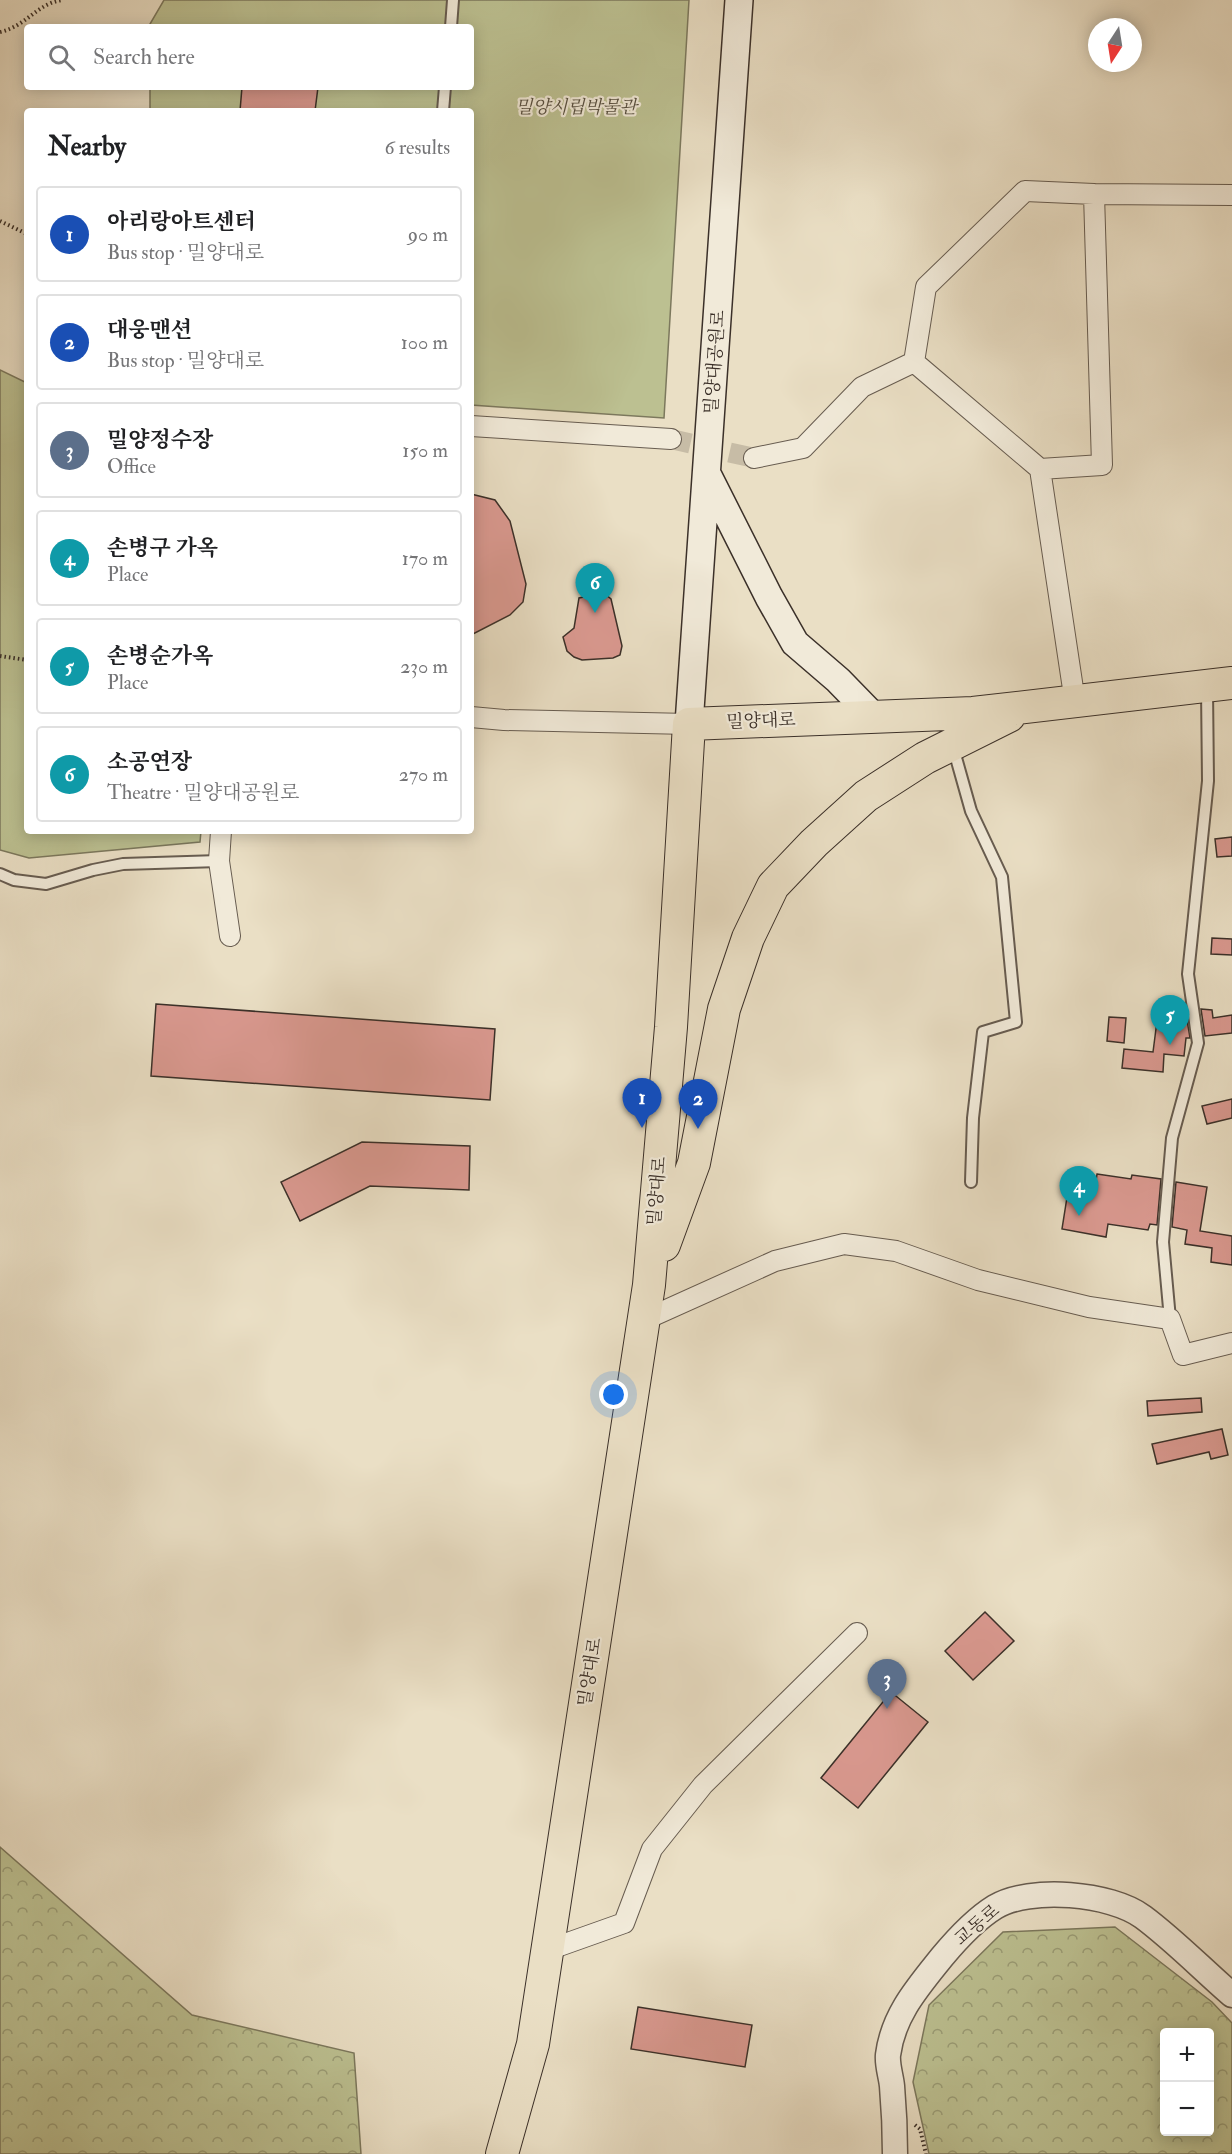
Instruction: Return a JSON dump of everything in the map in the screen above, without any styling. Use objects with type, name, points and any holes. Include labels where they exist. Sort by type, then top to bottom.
[{"type":"main road","name":"밀양대공원로","points":[[689,724],[739,0]]},
{"type":"main road","points":[[707,472],[795,644],[838,680],[874,717]]},
{"type":"main road","name":"밀양대로","points":[[502,2154],[533,2044],[649,1285],[671,1027],[689,724],[973,713],[1220,685]]},
{"type":"main road","points":[[649,1285],[694,1163],[724,1009],[748,938],[773,886],[814,843],[866,796],[925,758],[1025,707]]},
{"type":"street","points":[[914,362],[926,287],[1025,191],[1232,195]]},
{"type":"street","points":[[1040,469],[1102,465],[1094,194]]},
{"type":"street","points":[[754,458],[803,448],[862,387],[914,362]]},
{"type":"street","points":[[914,362],[1040,469],[1075,702]]},
{"type":"street","points":[[474,426],[671,439]]},
{"type":"street","points":[[474,717],[689,724]]},
{"type":"street","points":[[221,834],[219,861],[231,936]]},
{"type":"street","points":[[644,1320],[775,1261],[844,1244],[896,1251],[978,1280],[1089,1307],[1170,1318],[1183,1355],[1232,1344]]},
{"type":"street","points":[[548,1950],[624,1923],[652,1849],[703,1785],[857,1633]]},
{"type":"street","name":"교동로","points":[[895,2154],[892,2083],[888,2057],[894,2027],[915,1989],[960,1936],[994,1907],[1009,1900],[1054,1895],[1087,1897],[1116,1903],[1142,1916],[1232,1995]]},
{"type":"lane","points":[[451,24],[453,0]]},
{"type":"lane","points":[[443,108],[445,90]]},
{"type":"lane","points":[[1170,1318],[1162,1242],[1172,1138],[1198,1043],[1188,974],[1220,685]]},
{"type":"lane","points":[[952,744],[971,811],[1002,876],[1016,1022],[983,1032],[974,1118],[971,1182]]},
{"type":"lane","points":[[0,874],[14,880],[46,884],[123,864],[219,861]]},
{"type":"path","points":[[0,32],[21,25],[49,3],[63,0]]},
{"type":"path","points":[[0,221],[24,233]]},
{"type":"path","points":[[0,656],[24,660]]},
{"type":"green space","name":"밀양시립박물관","points":[[164,0],[689,0],[664,418],[474,405],[474,108],[150,108],[150,90],[474,90],[474,24],[150,24]]},
{"type":"green space","points":[[0,370],[24,382],[24,834],[201,834],[200,842],[29,858],[0,850]]},
{"type":"green space","points":[[0,1847],[192,2015],[354,2053],[361,2154],[0,2154]]},
{"type":"green space","points":[[1115,1927],[1212,2002],[1232,2023],[1232,2154],[929,2154],[913,2082],[929,2005],[1003,1932]]},
{"type":"building","points":[[242,90],[318,90],[315,108],[240,108]]},
{"type":"building","points":[[474,495],[495,500],[510,521],[526,584],[523,602],[510,615],[474,633]]},
{"type":"building","points":[[599,594],[611,599],[622,646],[620,655],[613,658],[582,660],[567,651],[563,637],[574,628],[579,598]]},
{"type":"building","points":[[1232,837],[1232,856],[1217,857],[1215,839]]},
{"type":"building","points":[[1212,938],[1232,939],[1232,955],[1211,954]]},
{"type":"building","points":[[156,1004],[495,1029],[490,1100],[151,1076]]},
{"type":"building","points":[[1175,1007],[1185,1008],[1190,1038],[1186,1038],[1184,1056],[1164,1054],[1163,1072],[1122,1068],[1124,1049],[1153,1052],[1157,1021],[1174,1023]]},
{"type":"building","points":[[1201,1009],[1212,1010],[1213,1018],[1232,1015],[1232,1033],[1205,1036]]},
{"type":"building","points":[[1109,1017],[1126,1018],[1124,1043],[1107,1041]]},
{"type":"building","points":[[1232,1099],[1232,1118],[1207,1124],[1202,1106]]},
{"type":"building","points":[[362,1142],[470,1146],[469,1190],[370,1186],[300,1221],[281,1182]]},
{"type":"building","points":[[1097,1174],[1131,1179],[1132,1175],[1161,1179],[1157,1225],[1150,1224],[1148,1230],[1108,1224],[1106,1237],[1062,1229],[1068,1191],[1094,1195]]},
{"type":"building","points":[[1176,1182],[1207,1187],[1200,1231],[1232,1236],[1232,1265],[1211,1262],[1212,1248],[1185,1244],[1187,1230],[1172,1227]]},
{"type":"building","points":[[1201,1398],[1202,1412],[1148,1416],[1147,1401]]},
{"type":"building","points":[[1222,1429],[1228,1455],[1211,1459],[1209,1452],[1157,1464],[1152,1444]]},
{"type":"building","points":[[985,1612],[1014,1641],[973,1680],[945,1651]]},
{"type":"building","points":[[891,1692],[928,1722],[858,1808],[821,1778]]},
{"type":"building","points":[[638,2007],[752,2025],[745,2067],[631,2049]]},
{"type":"tunnel","points":[[671,439],[754,458]]},
{"type":"place","name":"소공연장","points":[[595,613]]},
{"type":"place","name":"손병순가옥","points":[[1170,1045]]},
{"type":"place","name":"아리랑아트센터","points":[[642,1128]]},
{"type":"place","name":"대웅맨션","points":[[698,1129]]},
{"type":"place","name":"손병구 가옥","points":[[1079,1216]]},
{"type":"place","name":"밀양정수장","points":[[887,1709]]}]
